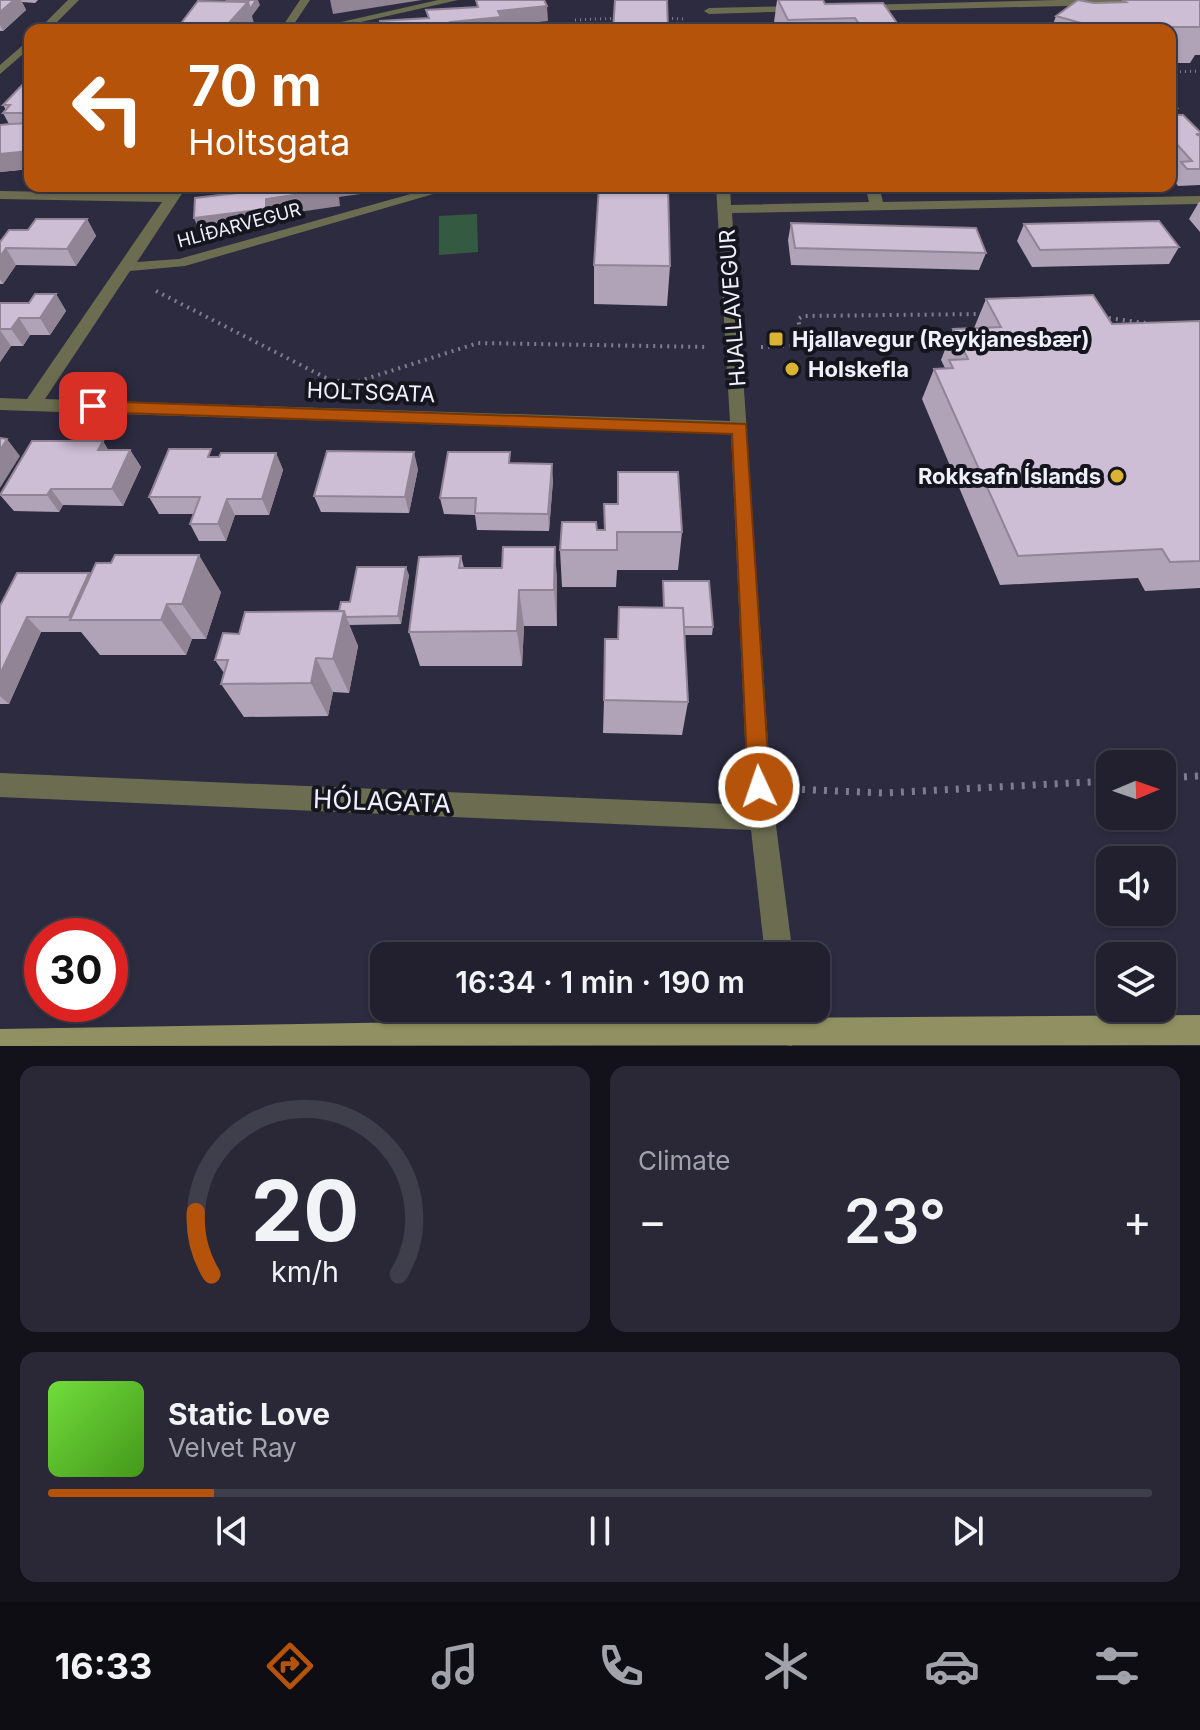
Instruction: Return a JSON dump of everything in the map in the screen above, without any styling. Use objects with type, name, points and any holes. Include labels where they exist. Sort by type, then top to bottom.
[{"type":"main road","points":[[830,1021],[1200,1030]]},
{"type":"main road","points":[[0,1044],[720,1022]]},
{"type":"street","points":[[49,24],[74,0]]},
{"type":"street","points":[[289,24],[305,0]]},
{"type":"street","points":[[339,24],[453,0]]},
{"type":"street","points":[[848,8],[1182,0]]},
{"type":"street","points":[[709,10],[817,9]]},
{"type":"street","points":[[0,71],[24,48]]},
{"type":"street","points":[[0,195],[176,192]]},
{"type":"street","name":"HLÍÐARVEGUR","points":[[33,404],[176,192]]},
{"type":"street","name":"HLÍÐARVEGUR","points":[[125,267],[158,266],[432,192]]},
{"type":"street","name":"HJALLAVEGUR","points":[[723,192],[740,428],[759,787],[777,942]]},
{"type":"street","points":[[874,192],[877,206]]},
{"type":"street","points":[[1140,192],[1147,201]]},
{"type":"street","points":[[724,209],[1200,200]]},
{"type":"street","name":"HOLTSGATA","points":[[0,404],[740,428]]},
{"type":"street","name":"HÓLAGATA","points":[[0,785],[764,818]]},
{"type":"path","points":[[653,18],[709,10]]},
{"type":"path","points":[[560,24],[583,18],[625,18]]},
{"type":"path","points":[[1176,72],[1200,71]]},
{"type":"path","points":[[158,266],[149,281],[152,289],[332,381],[356,382],[478,343],[800,347],[804,342],[798,319],[803,316],[990,314]]},
{"type":"path","points":[[1097,316],[1156,324]]},
{"type":"path","points":[[1176,777],[1200,776]]},
{"type":"path","points":[[759,787],[883,793],[1096,782]]},
{"type":"green space","points":[[477,214],[478,252],[439,255],[439,216]]},
{"type":"building","points":[[0,0],[14,0],[0,12]]},
{"type":"building","points":[[227,0],[256,0],[250,9],[248,2]]},
{"type":"building","points":[[476,0],[544,0],[547,6],[498,11],[501,17],[451,24],[380,24],[380,21],[429,18],[426,10],[478,7]]},
{"type":"building","points":[[615,0],[667,0],[668,24],[613,24]]},
{"type":"building","points":[[778,0],[823,0],[825,4],[883,3],[898,24],[859,24],[855,18],[788,20]]},
{"type":"building","points":[[1078,0],[1094,3],[1200,0],[1200,27],[1085,24],[1056,16]]},
{"type":"building","points":[[198,1],[248,2],[228,24],[181,24]]},
{"type":"building","points":[[24,83],[24,113],[3,113],[10,105],[3,105]]},
{"type":"building","points":[[1176,113],[1183,115],[1200,132],[1196,134],[1200,136],[1200,169],[1187,169],[1181,162],[1192,161],[1176,143]]},
{"type":"building","points":[[24,123],[24,152],[0,154],[0,125]]},
{"type":"building","points":[[245,192],[315,192],[266,199],[266,209],[194,218],[195,198]]},
{"type":"building","points":[[599,192],[668,192],[670,266],[594,265]]},
{"type":"building","points":[[36,219],[87,219],[67,249],[6,248],[0,257],[0,242],[9,230],[28,230]]},
{"type":"building","points":[[1159,221],[1179,247],[1040,250],[1024,224]]},
{"type":"building","points":[[791,223],[976,228],[986,253],[795,248]]},
{"type":"building","points":[[35,294],[56,294],[40,318],[19,318],[11,329],[0,329],[0,303],[29,303]]},
{"type":"building","points":[[1093,295],[1112,324],[1200,321],[1200,561],[1170,562],[1162,549],[1018,556],[934,369],[953,368],[949,360],[968,359],[953,329],[1001,327],[986,299]]},
{"type":"building","points":[[0,438],[7,439],[0,450]]},
{"type":"building","points":[[32,441],[103,441],[98,450],[130,450],[112,489],[51,489],[47,495],[0,495]]},
{"type":"building","points":[[169,449],[211,449],[208,457],[219,457],[221,453],[276,453],[262,499],[227,499],[218,524],[190,524],[200,497],[149,497]]},
{"type":"building","points":[[327,451],[414,452],[405,497],[314,496]]},
{"type":"building","points":[[448,452],[510,452],[509,463],[552,464],[548,514],[475,513],[476,498],[440,498]]},
{"type":"building","points":[[618,472],[678,472],[682,532],[617,532],[617,550],[560,550],[562,522],[596,522],[597,530],[605,530],[604,504],[618,504]]},
{"type":"building","points":[[503,547],[555,547],[554,590],[519,590],[517,631],[409,632],[419,557],[461,556],[459,568],[502,568]]},
{"type":"building","points":[[115,555],[199,555],[182,604],[167,604],[161,620],[70,620],[96,563],[111,563]]},
{"type":"building","points":[[357,567],[406,567],[398,616],[346,617],[344,611],[339,611],[341,602],[350,602]]},
{"type":"building","points":[[17,573],[89,573],[69,617],[27,617],[0,674],[0,606]]},
{"type":"building","points":[[663,581],[709,581],[713,627],[684,627],[683,608],[664,608]]},
{"type":"building","points":[[619,607],[683,608],[688,702],[604,700],[605,639],[618,639]]},
{"type":"building","points":[[344,611],[333,659],[316,658],[311,683],[221,684],[228,660],[215,660],[223,633],[239,634],[245,612]]},
{"type":"place","name":"Hjallavegur (Reykjanesbær)","points":[[776,339]]},
{"type":"place","name":"Holskefla","points":[[792,369]]},
{"type":"place","name":"Rokksafn Íslands","points":[[1117,476]]},
{"type":"route","points":[[93,406],[740,428],[759,787]]}]
